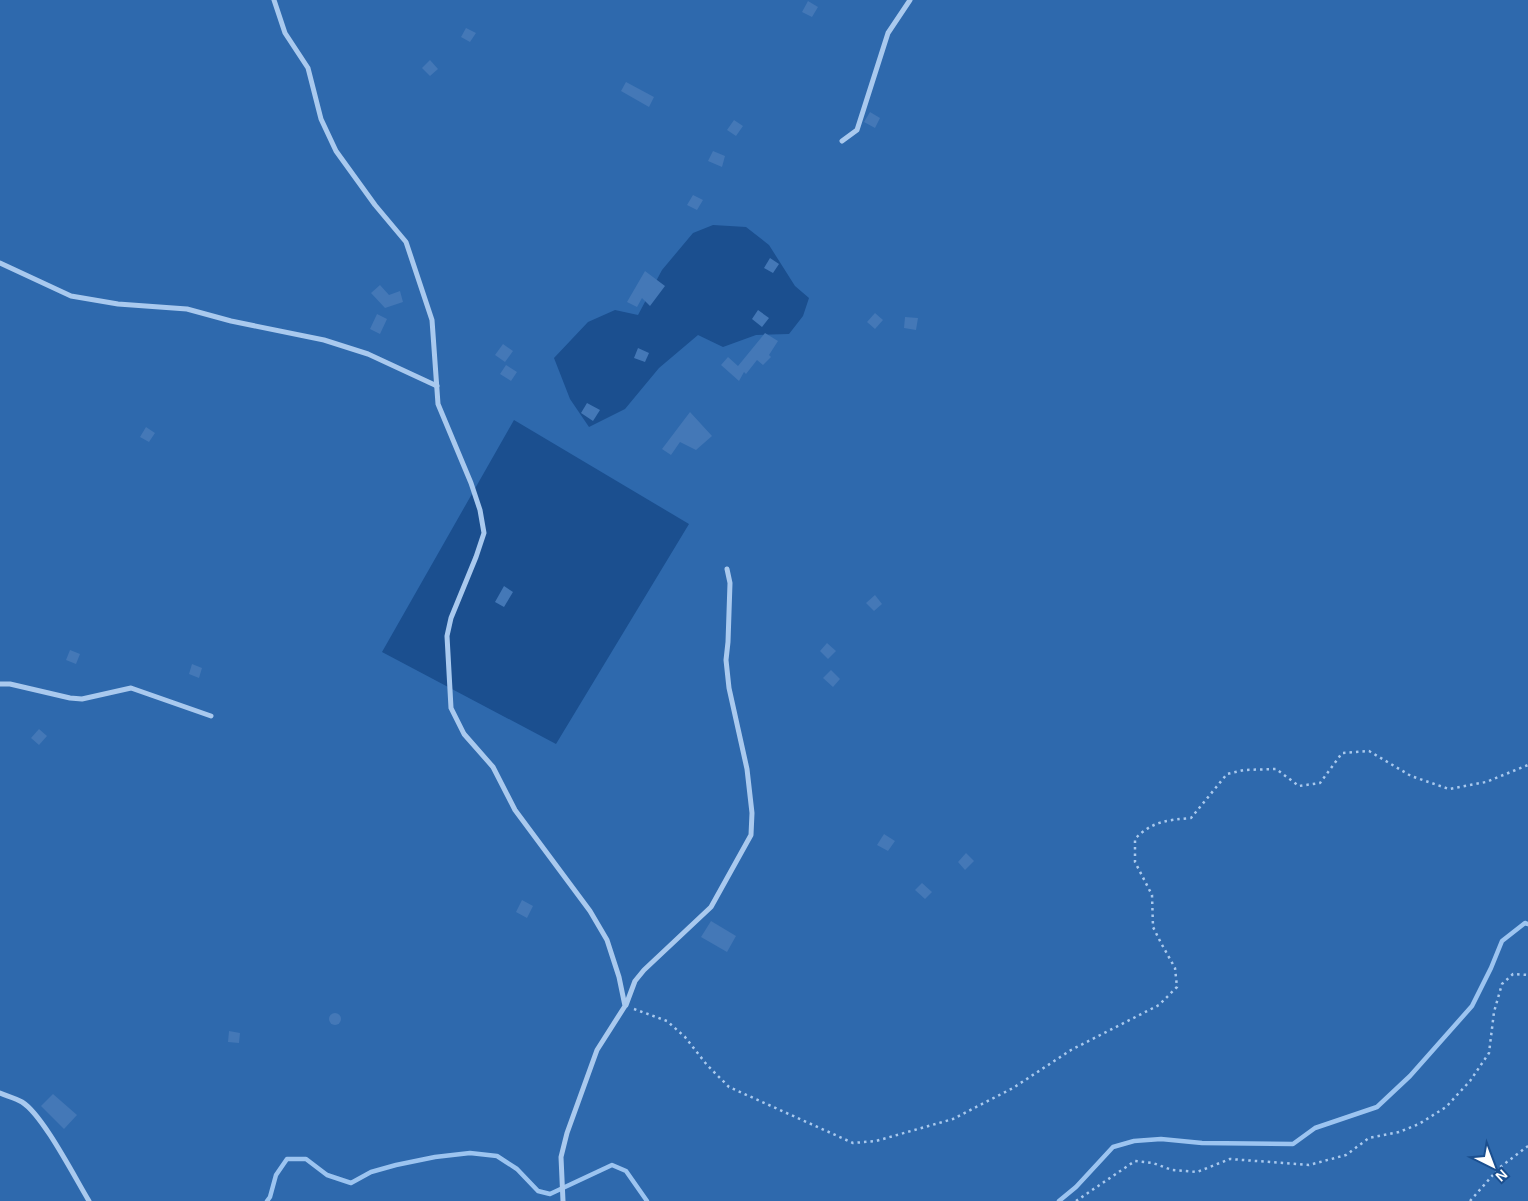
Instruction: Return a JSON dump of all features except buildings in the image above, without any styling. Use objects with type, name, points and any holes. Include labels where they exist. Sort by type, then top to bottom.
[{"type":"street","points":[[274,0],[285,33],[308,68],[321,119],[336,151],[375,205],[406,242],[432,320],[438,404],[471,483],[480,510],[484,533],[451,618],[447,636],[451,708],[464,734],[493,767],[515,810],[590,911],[603,933],[619,977],[625,1006]]},
{"type":"street","points":[[842,141],[857,130],[888,34],[910,0]]},
{"type":"street","points":[[0,263],[71,296],[118,304],[187,309],[231,321],[324,340],[368,354],[437,386]]},
{"type":"street","points":[[563,1201],[561,1157],[567,1133],[597,1050],[625,1006],[635,981],[644,970],[711,906],[751,835],[752,813],[747,768],[729,688],[726,660],[730,583],[727,569]]},
{"type":"street","points":[[0,684],[10,684],[82,699],[131,688],[210,716]]},
{"type":"street","points":[[0,1093],[22,1102],[35,1115],[88,1201]]},
{"type":"path","points":[[625,1006],[654,1015],[666,1021],[685,1037],[707,1065],[729,1086],[854,1143],[876,1141],[953,1119],[1013,1088],[1071,1050],[1158,1005],[1177,987],[1176,968],[1160,943],[1153,927],[1152,895],[1135,862],[1135,839],[1146,828],[1171,819],[1191,818],[1227,774],[1244,770],[1276,769],[1299,786],[1320,783],[1342,753],[1369,751],[1411,776],[1449,789],[1486,782],[1528,764]]},
{"type":"path","points":[[1076,1201],[1135,1161],[1153,1163],[1172,1170],[1197,1172],[1230,1158],[1309,1165],[1346,1155],[1369,1138],[1399,1132],[1419,1124],[1446,1107],[1470,1081],[1490,1053],[1494,1012],[1502,984],[1513,974],[1528,975]]},
{"type":"path","points":[[1470,1201],[1499,1168],[1528,1146]]},
{"type":"shaded area","points":[[0,0],[1528,0],[1528,1201],[0,1201]],"holes":[[[713,225],[746,227],[769,245],[795,286],[809,298],[803,316],[789,334],[756,335],[723,347],[698,335],[659,368],[625,409],[589,427],[570,399],[554,358],[588,322],[615,310],[638,315],[662,270],[693,233]],[[514,420],[689,524],[556,744],[382,652]]]},
{"type":"waterway","points":[[1059,1201],[1076,1187],[1113,1147],[1134,1141],[1161,1139],[1202,1143],[1293,1144],[1315,1128],[1377,1107],[1410,1076],[1472,1006],[1502,941],[1525,923],[1528,924]]},
{"type":"waterway","points":[[267,1201],[270,1197],[276,1175],[287,1159],[306,1159],[327,1175],[351,1183],[371,1172],[396,1165],[435,1157],[470,1153],[497,1156],[517,1169],[538,1191],[550,1194],[612,1165],[626,1171],[647,1201]]}]
